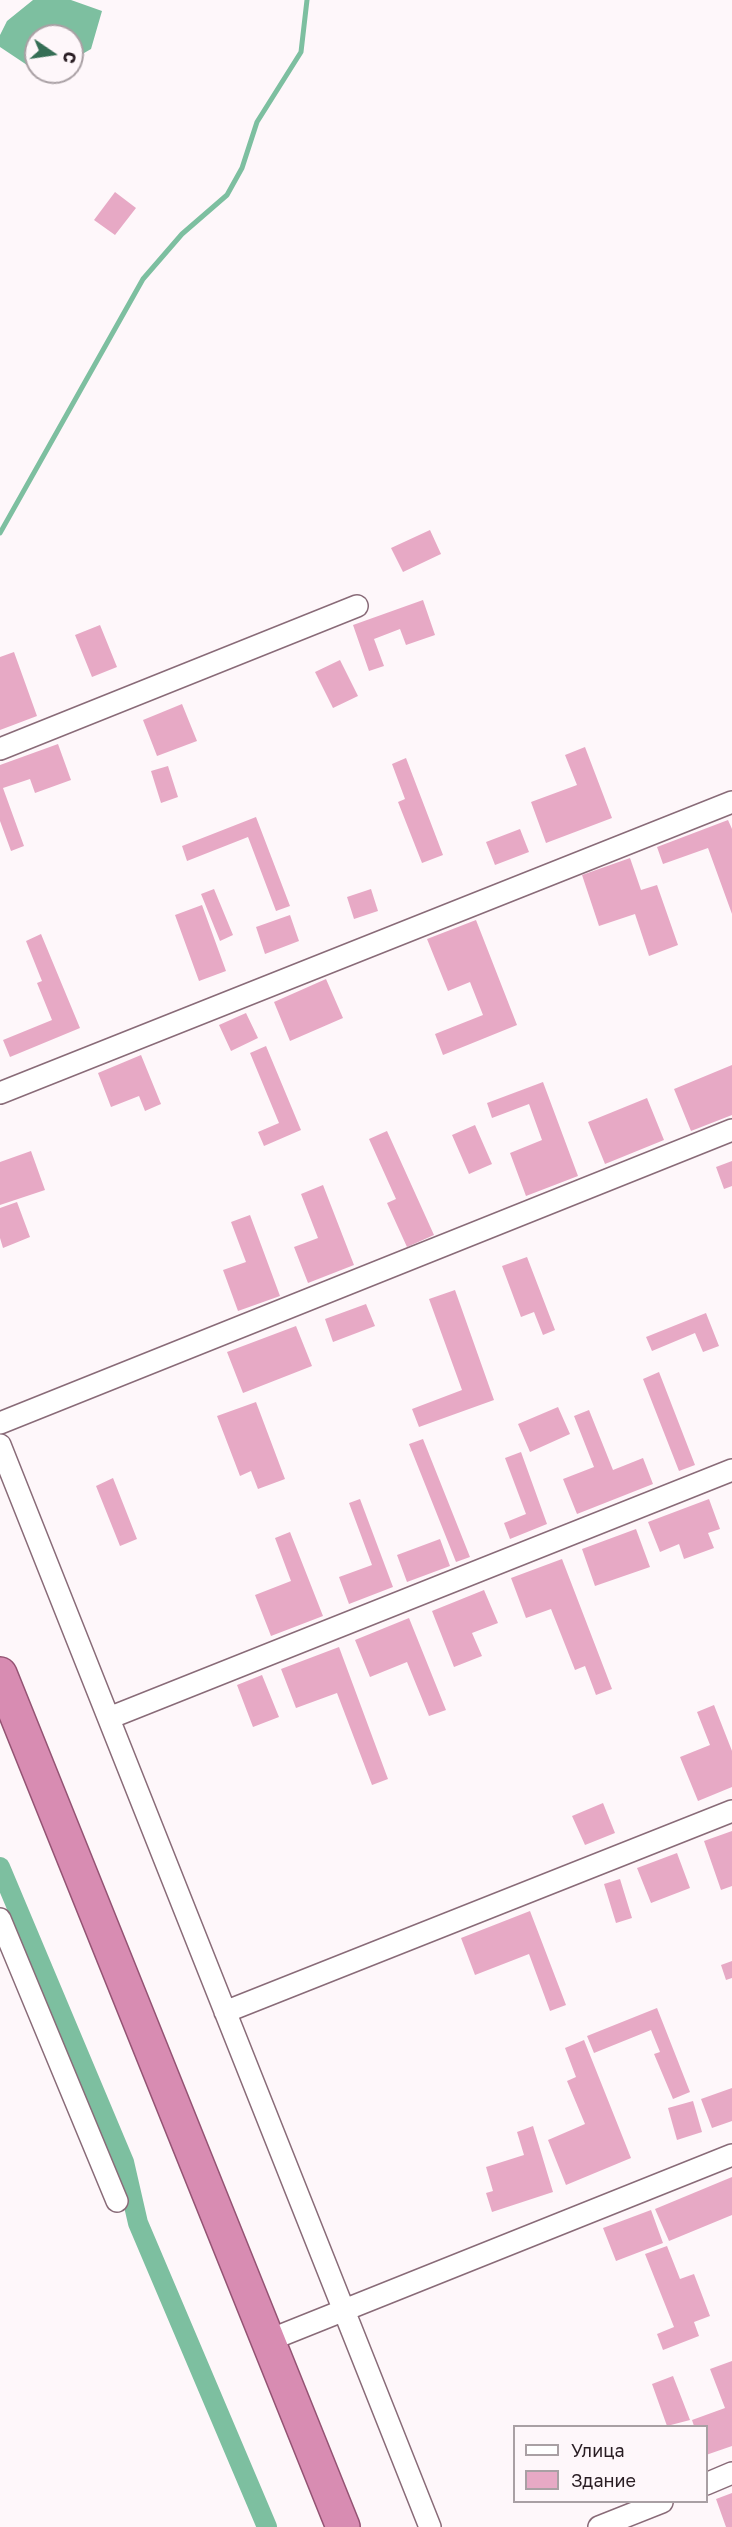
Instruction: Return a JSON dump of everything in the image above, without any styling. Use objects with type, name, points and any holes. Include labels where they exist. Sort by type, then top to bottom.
[{"type":"highway","points":[[0,1674],[343,2527]]},
{"type":"street","points":[[0,749],[357,606]]},
{"type":"street","points":[[0,1092],[732,802]]},
{"type":"street","points":[[0,1423],[732,1130]]},
{"type":"street","points":[[0,1445],[430,2527]]},
{"type":"street","points":[[109,1718],[732,1470]]},
{"type":"street","points":[[225,2012],[732,1811]]},
{"type":"street","points":[[0,1919],[117,2201]]},
{"type":"street","points":[[267,2341],[732,2155]]},
{"type":"street","points":[[708,2483],[732,2473]]},
{"type":"street","points":[[599,2527],[659,2503]]},
{"type":"shaded area","points":[[33,0],[71,0],[102,11],[91,49],[84,53],[84,24],[24,24],[24,63],[0,47],[0,35],[7,21]]},
{"type":"building","points":[[115,192],[136,208],[115,235],[94,220]]},
{"type":"building","points":[[430,530],[441,554],[403,572],[391,548]]},
{"type":"building","points":[[423,600],[435,635],[406,645],[400,629],[374,639],[384,666],[369,671],[353,625]]},
{"type":"building","points":[[100,625],[117,667],[92,677],[75,635]]},
{"type":"building","points":[[14,652],[37,716],[0,730],[0,657]]},
{"type":"building","points":[[340,660],[358,696],[333,708],[315,672]]},
{"type":"building","points":[[182,704],[197,741],[157,756],[143,720]]},
{"type":"building","points":[[58,744],[71,780],[35,793],[30,779],[3,788],[24,846],[11,851],[0,821],[0,765]]},
{"type":"building","points":[[585,747],[612,818],[546,843],[531,802],[577,785],[565,755]]},
{"type":"building","points":[[406,758],[443,855],[422,863],[398,802],[405,799],[392,764]]},
{"type":"building","points":[[168,766],[178,797],[161,803],[151,771]]},
{"type":"building","points":[[256,817],[290,906],[276,911],[248,837],[187,861],[182,846]]},
{"type":"building","points":[[728,820],[732,829],[732,914],[708,848],[663,864],[657,847]]},
{"type":"building","points":[[520,829],[529,852],[495,865],[486,842]]},
{"type":"building","points":[[630,858],[641,890],[657,885],[678,945],[649,956],[635,914],[599,926],[582,875]]},
{"type":"building","points":[[214,889],[233,935],[220,941],[201,894]]},
{"type":"building","points":[[371,889],[378,911],[354,919],[347,897]]},
{"type":"building","points":[[202,905],[226,971],[199,981],[175,915]]},
{"type":"building","points":[[290,915],[299,941],[265,954],[256,927]]},
{"type":"building","points":[[476,920],[517,1025],[443,1055],[435,1034],[483,1015],[470,982],[448,991],[427,939]]},
{"type":"building","points":[[41,934],[80,1028],[10,1057],[3,1040],[52,1020],[37,983],[42,981],[26,941]]},
{"type":"building","points":[[326,979],[343,1018],[290,1041],[274,1002]]},
{"type":"building","points":[[246,1013],[258,1038],[231,1051],[219,1025]]},
{"type":"building","points":[[266,1046],[301,1130],[264,1146],[258,1132],[279,1123],[250,1053]]},
{"type":"building","points":[[141,1055],[161,1104],[145,1111],[139,1096],[111,1107],[98,1073]]},
{"type":"building","points":[[732,1065],[732,1115],[691,1131],[674,1089]]},
{"type":"building","points":[[543,1082],[578,1176],[526,1196],[510,1153],[542,1140],[529,1104],[492,1118],[487,1103]]},
{"type":"building","points":[[647,1098],[664,1140],[605,1164],[588,1122]]},
{"type":"building","points":[[475,1125],[492,1164],[469,1174],[452,1135]]},
{"type":"building","points":[[387,1131],[434,1235],[407,1247],[387,1203],[396,1199],[369,1139]]},
{"type":"building","points":[[31,1151],[45,1190],[0,1205],[0,1162]]},
{"type":"building","points":[[732,1161],[732,1186],[724,1189],[716,1167]]},
{"type":"building","points":[[323,1185],[354,1265],[308,1283],[294,1247],[318,1238],[301,1194]]},
{"type":"building","points":[[17,1202],[30,1237],[3,1248],[0,1238],[0,1208]]},
{"type":"building","points":[[250,1215],[280,1296],[238,1311],[223,1270],[246,1262],[231,1222]]},
{"type":"building","points":[[527,1257],[555,1330],[543,1335],[534,1312],[521,1317],[502,1266]]},
{"type":"building","points":[[455,1290],[494,1400],[419,1427],[412,1409],[462,1390],[429,1299]]},
{"type":"building","points":[[366,1304],[375,1326],[333,1342],[325,1319]]},
{"type":"building","points":[[706,1313],[719,1346],[703,1352],[695,1333],[652,1351],[646,1337]]},
{"type":"building","points":[[296,1326],[312,1366],[243,1393],[227,1352]]},
{"type":"building","points":[[659,1372],[695,1465],[679,1471],[643,1379]]},
{"type":"building","points":[[256,1402],[285,1479],[258,1489],[251,1471],[240,1476],[217,1416]]},
{"type":"building","points":[[558,1407],[570,1434],[530,1452],[518,1424]]},
{"type":"building","points":[[589,1410],[613,1470],[643,1458],[653,1484],[577,1514],[563,1479],[594,1467],[574,1416]]},
{"type":"building","points":[[423,1439],[470,1557],[456,1562],[409,1444]]},
{"type":"building","points":[[521,1452],[547,1524],[510,1539],[504,1523],[526,1514],[505,1458]]},
{"type":"building","points":[[113,1478],[137,1539],[120,1546],[96,1486]]},
{"type":"building","points":[[360,1499],[393,1587],[349,1604],[339,1577],[372,1565],[349,1503]]},
{"type":"building","points":[[709,1499],[720,1529],[708,1533],[714,1548],[684,1559],[679,1544],[660,1552],[648,1522]]},
{"type":"building","points":[[636,1529],[650,1567],[595,1586],[582,1549]]},
{"type":"building","points":[[290,1532],[323,1616],[271,1636],[255,1595],[291,1581],[275,1538]]},
{"type":"building","points":[[440,1539],[450,1566],[407,1582],[397,1555]]},
{"type":"building","points":[[562,1559],[612,1689],[596,1695],[585,1666],[575,1670],[551,1609],[526,1618],[511,1578]]},
{"type":"building","points":[[484,1590],[498,1623],[472,1633],[482,1656],[454,1667],[432,1611]]},
{"type":"building","points":[[409,1618],[446,1710],[429,1716],[407,1662],[370,1677],[355,1640]]},
{"type":"building","points":[[339,1647],[388,1779],[372,1785],[337,1693],[296,1708],[281,1669]]},
{"type":"building","points":[[262,1675],[279,1717],[253,1727],[237,1685]]},
{"type":"building","points":[[714,1705],[732,1751],[732,1787],[698,1801],[680,1757],[710,1745],[697,1712]]},
{"type":"building","points":[[603,1803],[615,1833],[585,1845],[572,1816]]},
{"type":"building","points":[[732,1831],[732,1886],[721,1890],[704,1841]]},
{"type":"building","points":[[677,1853],[690,1888],[651,1903],[637,1868]]},
{"type":"building","points":[[620,1879],[632,1918],[616,1923],[604,1884]]},
{"type":"building","points":[[530,1911],[566,2005],[550,2011],[529,1954],[475,1975],[461,1938]]},
{"type":"building","points":[[732,1961],[732,1978],[726,1980],[721,1965]]},
{"type":"building","points":[[657,2008],[690,2092],[673,2099],[654,2054],[660,2052],[651,2030],[594,2053],[587,2036]]},
{"type":"building","points":[[584,2040],[631,2158],[566,2185],[548,2140],[585,2124],[567,2081],[576,2077],[565,2048]]},
{"type":"building","points":[[732,2088],[732,2121],[712,2128],[701,2099]]},
{"type":"building","points":[[693,2101],[702,2132],[677,2140],[668,2108]]},
{"type":"building","points":[[533,2126],[553,2192],[492,2212],[486,2193],[493,2191],[486,2167],[524,2155],[517,2132]]},
{"type":"building","points":[[732,2177],[732,2215],[669,2241],[655,2209]]},
{"type":"building","points":[[651,2210],[663,2243],[616,2261],[603,2228]]},
{"type":"building","points":[[667,2246],[680,2279],[694,2274],[710,2316],[694,2322],[699,2336],[663,2350],[657,2334],[674,2327],[645,2254]]},
{"type":"building","points":[[732,2361],[732,2446],[708,2454],[708,2425],[694,2425],[692,2420],[725,2408],[710,2369]]},
{"type":"building","points":[[673,2376],[690,2420],[667,2425],[652,2384]]},
{"type":"building","points":[[732,2493],[732,2527],[726,2527],[716,2499]]},
{"type":"waterway","points":[[0,533],[143,279],[182,234],[227,195],[242,168],[257,122],[301,52],[307,0]]},
{"type":"waterway","points":[[0,1867],[124,2162],[138,2223],[267,2527]]}]
